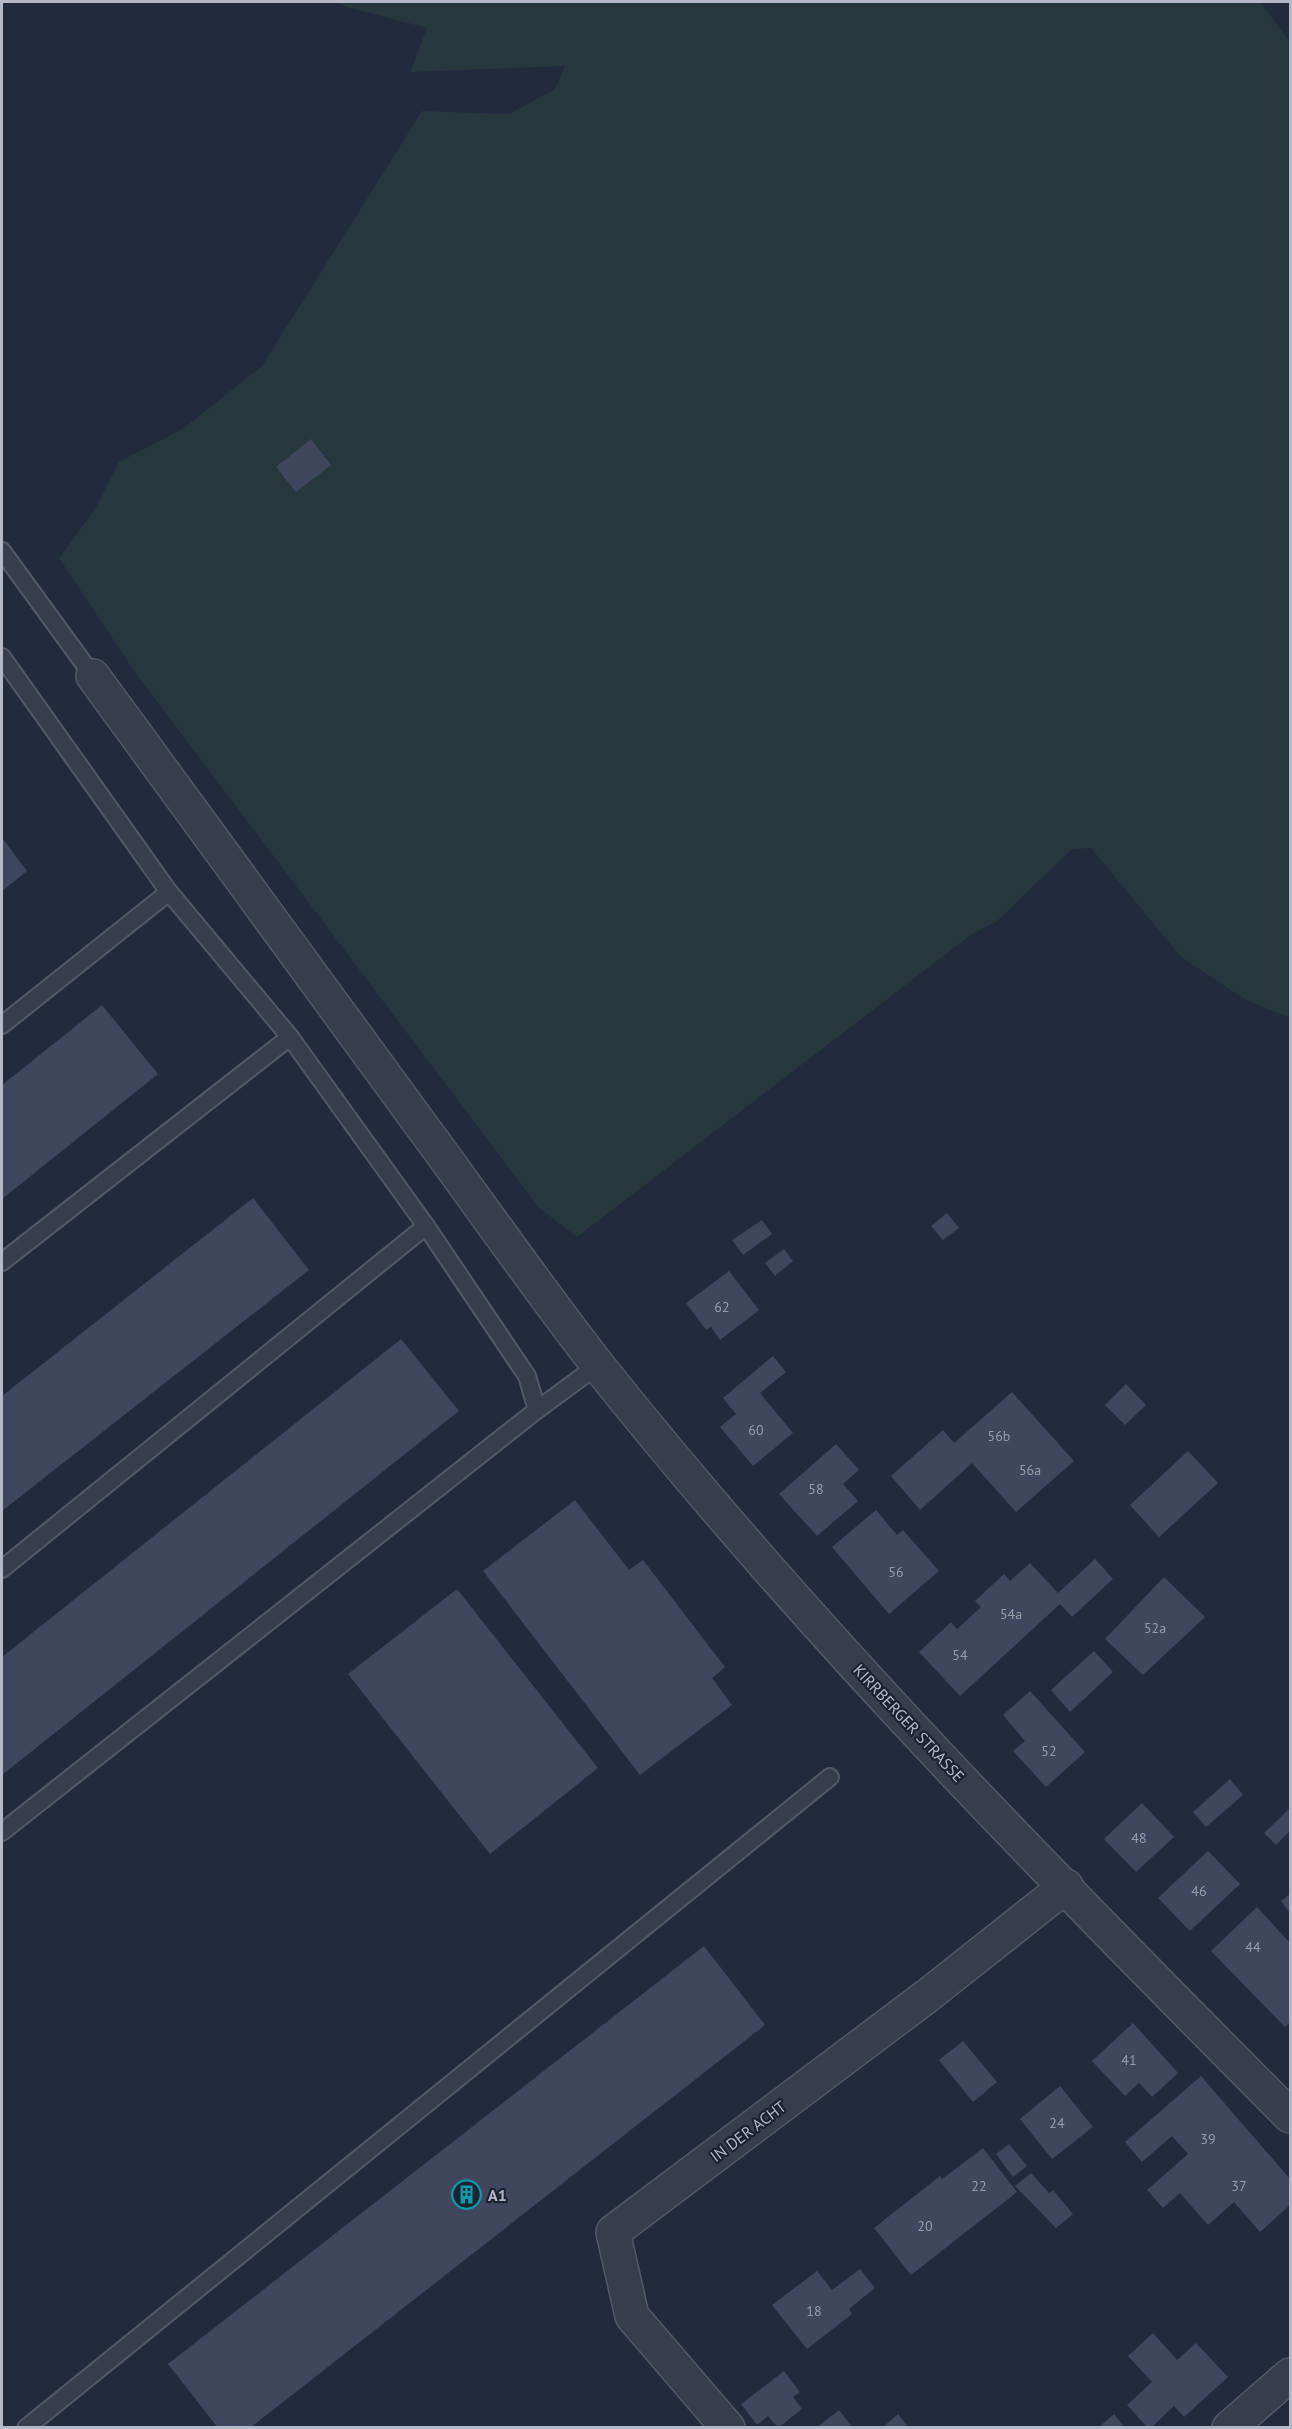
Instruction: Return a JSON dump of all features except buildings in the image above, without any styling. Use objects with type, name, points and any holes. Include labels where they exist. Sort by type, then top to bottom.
[{"type":"street","name":"KIRRBERGER STRASSE","points":[[93,676],[598,1365],[799,1605],[914,1730],[1146,1971],[1290,2116]]},
{"type":"street","name":"IN DER ACHT","points":[[728,2427],[632,2316],[613,2232],[927,1996],[1066,1886]]},
{"type":"street","points":[[1228,2427],[1290,2375]]},
{"type":"lane","points":[[2,551],[93,676]]},
{"type":"lane","points":[[2,657],[169,892],[291,1036],[426,1226],[527,1376],[537,1410]]},
{"type":"lane","points":[[2,1025],[169,892]]},
{"type":"lane","points":[[2,1262],[291,1036]]},
{"type":"lane","points":[[2,1569],[426,1226]]},
{"type":"lane","points":[[2,1832],[537,1410],[598,1365]]},
{"type":"lane","points":[[26,2427],[830,1777]]},
{"type":"shaded area","points":[[335,2],[1260,2],[1290,42],[1290,1018],[1246,1000],[1181,957],[1091,848],[1072,849],[996,922],[972,934],[577,1237],[539,1208],[134,671],[59,558],[95,509],[119,462],[184,428],[262,366],[422,111],[509,114],[555,89],[565,66],[410,72],[427,28],[346,7]]},
{"type":"place","name":"A1","points":[[467,2195]]}]
